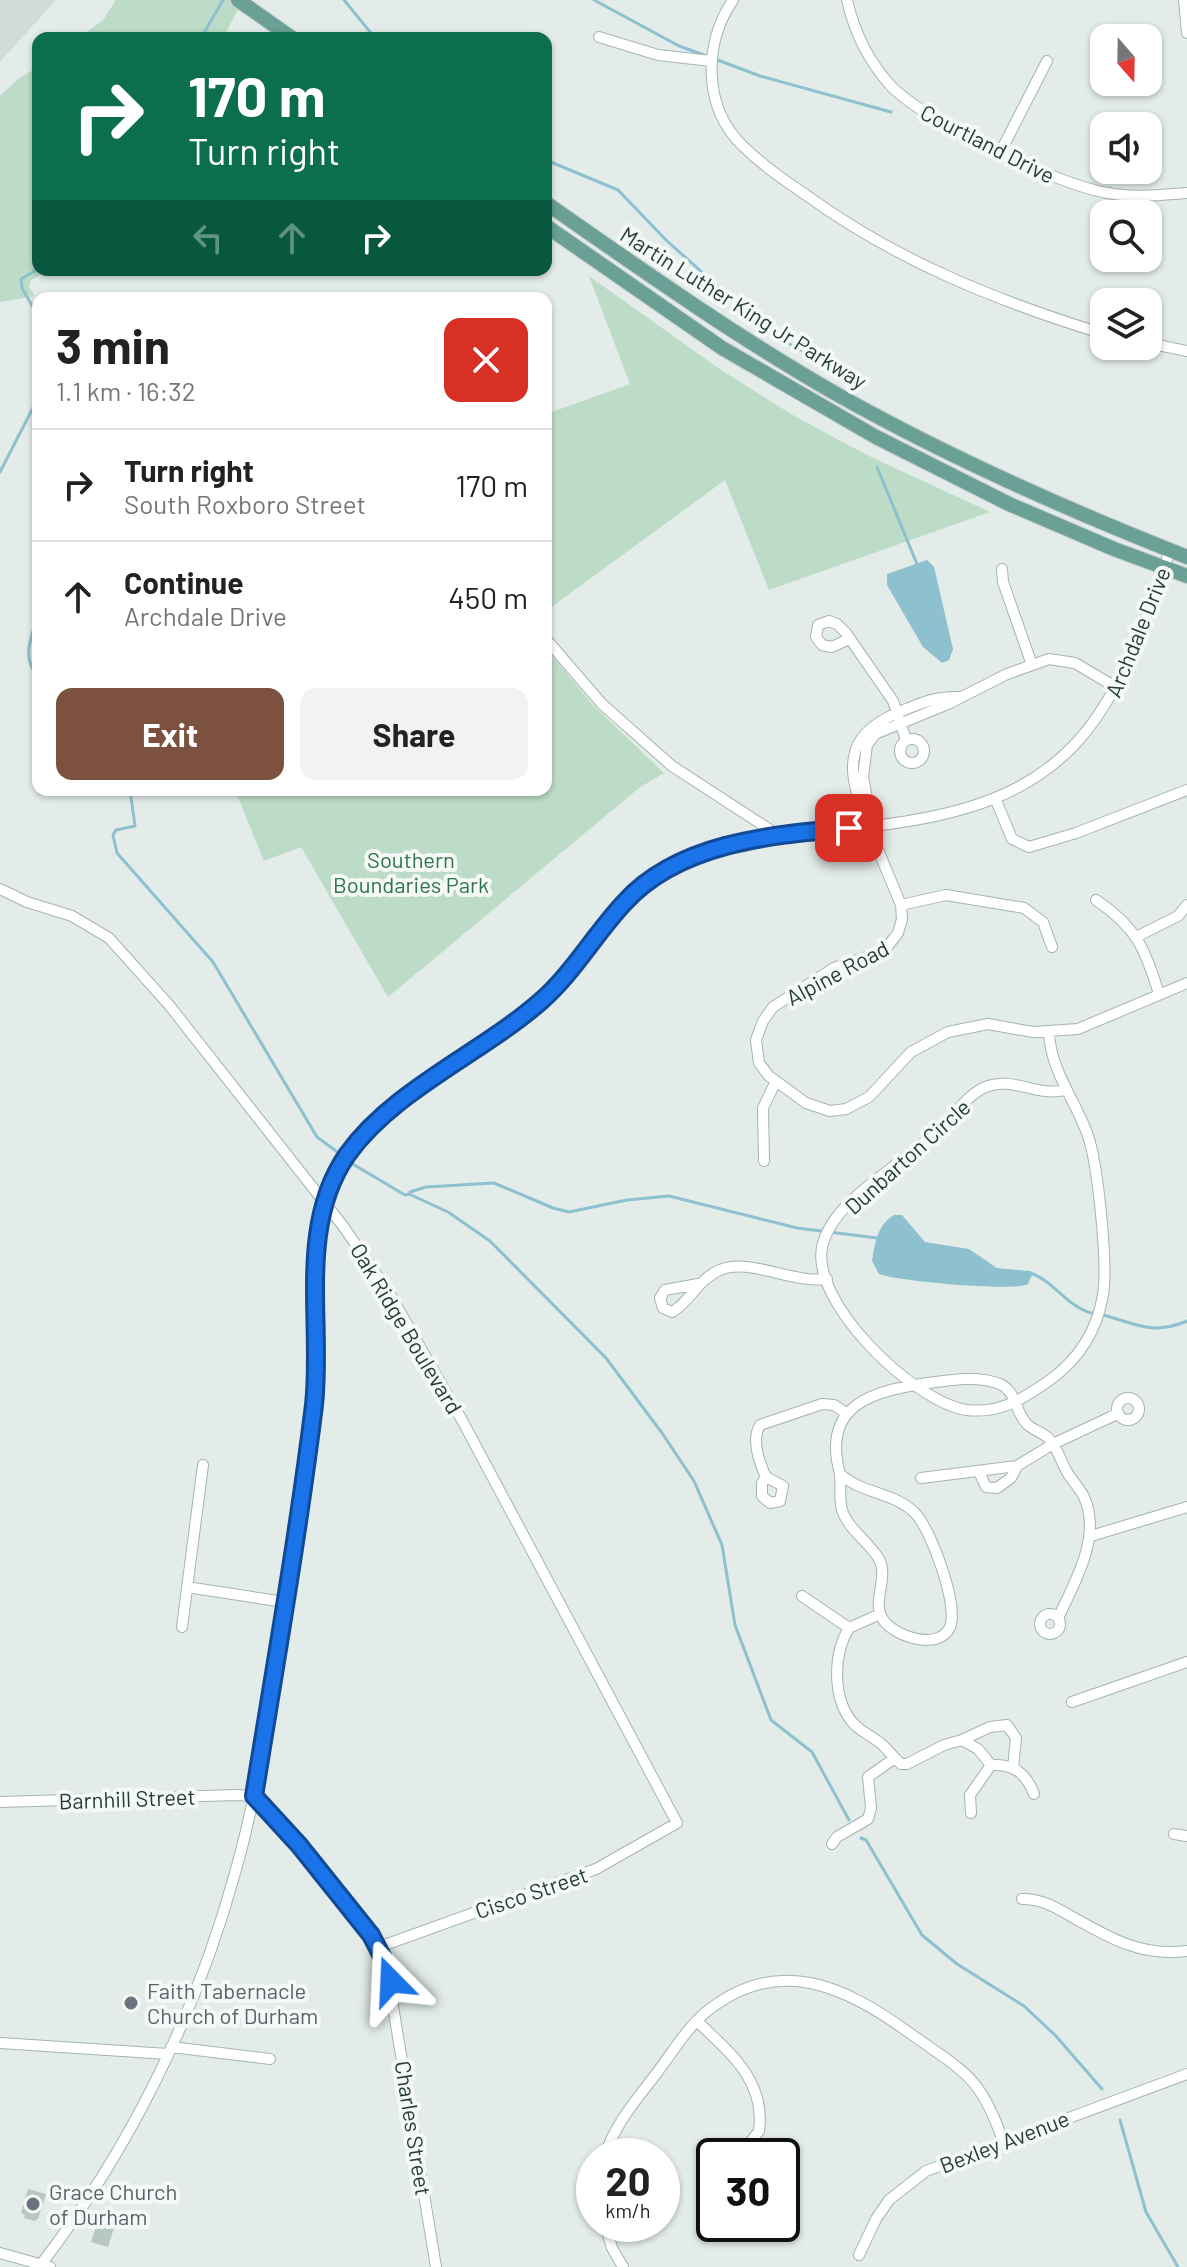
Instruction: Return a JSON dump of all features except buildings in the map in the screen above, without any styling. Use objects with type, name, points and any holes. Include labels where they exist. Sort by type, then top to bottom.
[{"type":"main road","points":[[238,0],[283,32]]},
{"type":"main road","name":"Martin Luther King Jr Parkway","points":[[552,207],[733,331],[842,397],[982,469],[1187,557]]},
{"type":"main road","name":"Martin Luther King Jr Parkway","points":[[552,230],[722,348],[855,426],[1009,504],[1187,576]]},
{"type":"street","points":[[733,0],[720,22],[711,61],[718,107],[741,145],[820,206],[936,274],[1017,307],[1090,330]]},
{"type":"street","name":"Courtland Drive","points":[[847,0],[862,44],[891,86],[928,114],[1064,182],[1126,196],[1187,193]]},
{"type":"street","points":[[1184,0],[1187,33]]},
{"type":"street","points":[[599,37],[658,55],[711,61]]},
{"type":"street","points":[[1001,151],[1047,61]]},
{"type":"street","points":[[1162,346],[1187,351]]},
{"type":"street","name":"Archdale Drive","points":[[44,2266],[92,2192],[170,2051],[211,1950],[236,1871],[254,1796],[316,1381],[318,1242],[325,1202],[344,1161],[368,1132],[407,1099],[543,1000],[636,891],[664,872],[708,852],[778,835],[930,818],[1019,789],[1070,751],[1096,721],[1117,688],[1170,550]]},
{"type":"street","points":[[1002,569],[1003,582],[1032,665]]},
{"type":"street","points":[[849,639],[893,701],[906,740]]},
{"type":"street","points":[[552,646],[602,704],[662,758],[778,835]]},
{"type":"street","points":[[1052,947],[1048,930],[1036,915],[1012,904],[946,895],[901,905],[871,826],[866,799],[868,792],[863,777],[867,745],[875,734],[899,717],[948,704],[1032,665],[1062,659],[1117,688]]},
{"type":"street","points":[[995,798],[1012,839],[1029,847],[1076,833],[1187,790]]},
{"type":"street","name":"Oak Ridge Boulevard","points":[[0,889],[27,902],[72,916],[109,938],[169,1005],[374,1269],[414,1334],[677,1823]]},
{"type":"street","points":[[1096,900],[1118,914],[1138,936],[1159,994]]},
{"type":"street","name":"Alpine Road","points":[[901,905],[901,927],[890,946],[877,954],[834,968],[766,1014],[756,1048],[759,1063],[776,1081],[813,1107],[830,1111],[846,1109],[869,1097],[911,1052],[948,1032],[970,1025],[988,1024],[1049,1033],[1089,1026],[1187,983]]},
{"type":"street","points":[[1138,936],[1182,918],[1187,905]]},
{"type":"street","name":"Dunbarton Circle","points":[[1049,1033],[1053,1061],[1084,1126],[1093,1153],[1103,1261],[1102,1298],[1093,1327],[1075,1358],[1053,1378],[1015,1403],[995,1409],[968,1410],[947,1404],[873,1351],[851,1325],[827,1279],[822,1248],[838,1218],[872,1184],[938,1130],[979,1091],[997,1084],[1020,1086],[1045,1094],[1065,1090]]},
{"type":"street","points":[[764,1161],[764,1101],[776,1081]]},
{"type":"street","points":[[698,1284],[720,1270],[738,1267],[807,1281],[827,1279]]},
{"type":"street","points":[[840,1474],[857,1486],[897,1500],[916,1514],[932,1541],[952,1617],[947,1632],[927,1639],[899,1633],[880,1614],[881,1565],[842,1511],[835,1446],[846,1413],[879,1392],[979,1379],[1005,1386],[1022,1420],[1053,1444],[1085,1499],[1090,1517],[1091,1536],[1058,1618]]},
{"type":"street","points":[[766,1477],[757,1448],[760,1425],[822,1404],[834,1405],[846,1413]]},
{"type":"street","points":[[921,1478],[1017,1466],[1053,1444],[1117,1414]]},
{"type":"street","points":[[182,1627],[203,1465]]},
{"type":"street","points":[[979,1472],[986,1487],[997,1488],[1011,1478],[1017,1466]]},
{"type":"street","points":[[1091,1536],[1187,1507]]},
{"type":"street","points":[[187,1587],[284,1602]]},
{"type":"street","points":[[802,1596],[849,1628]]},
{"type":"street","points":[[880,1614],[849,1628],[841,1646],[838,1669],[844,1708],[854,1724],[901,1764],[990,1727],[1007,1725],[1016,1738],[1013,1768]]},
{"type":"street","points":[[1072,1702],[1187,1662]]},
{"type":"street","points":[[962,1740],[978,1749],[991,1765],[1013,1768],[1025,1774],[1034,1794]]},
{"type":"street","points":[[832,1844],[837,1837],[868,1819],[871,1808],[868,1777],[895,1758]]},
{"type":"street","points":[[971,1813],[970,1795],[991,1765]]},
{"type":"street","name":"Barnhill Street","points":[[0,1802],[254,1796]]},
{"type":"street","name":"Charles Street","points":[[254,1796],[299,1845],[379,1947],[391,1981],[436,2267]]},
{"type":"street","name":"Cisco Street","points":[[379,1947],[596,1869],[677,1823]]},
{"type":"street","points":[[1174,1834],[1187,1836]]},
{"type":"street","points":[[1022,1899],[1044,1901],[1121,1944],[1136,1949],[1161,1954],[1187,1951]]},
{"type":"street","points":[[614,2138],[623,2120],[697,2021],[725,2000],[771,1983],[809,1981],[844,1991],[873,2007],[968,2075],[983,2092],[1003,2141]]},
{"type":"street","points":[[697,2021],[744,2068],[757,2092],[759,2131],[754,2138]]},
{"type":"street","points":[[0,2043],[270,2059]]},
{"type":"street","name":"Bexley Avenue","points":[[859,2255],[876,2219],[907,2183],[946,2161],[1187,2074]]},
{"type":"street","points":[[610,2242],[623,2267]]},
{"type":"street","points":[[0,2253],[44,2266]]},
{"type":"shaded area","points":[[0,0],[56,0],[0,62]]},
{"type":"green space","points":[[116,0],[243,0],[226,32],[87,32],[103,20]]},
{"type":"green space","points":[[32,71],[32,276],[39,276],[31,280],[29,287],[32,297],[0,302],[0,96]]},
{"type":"green space","points":[[589,276],[718,368],[796,417],[867,455],[990,512],[769,590],[725,480],[552,607],[552,412],[630,384]]},
{"type":"green space","name":"Southern Boundaries Park","points":[[552,656],[593,705],[664,773],[639,788],[388,997],[301,847],[264,861],[237,796],[552,796]]},
{"type":"water","points":[[927,560],[934,567],[953,649],[949,660],[942,663],[923,647],[887,585],[887,574]]},
{"type":"water","points":[[894,1215],[902,1215],[925,1242],[969,1249],[997,1268],[1028,1271],[1032,1275],[1028,1284],[1002,1287],[955,1285],[879,1274],[872,1261],[876,1241],[880,1229]]},
{"type":"waterway","points":[[204,32],[223,0]]},
{"type":"waterway","points":[[344,0],[370,32]]},
{"type":"waterway","points":[[594,0],[679,46],[704,55]]},
{"type":"waterway","points":[[715,59],[760,76],[891,112]]},
{"type":"waterway","points":[[552,162],[618,190],[666,240],[771,334],[865,384]]},
{"type":"waterway","points":[[32,273],[21,279],[22,288],[32,306]]},
{"type":"waterway","points":[[0,472],[32,410]]},
{"type":"waterway","points":[[877,467],[917,564]]},
{"type":"waterway","points":[[32,634],[29,655],[32,667]]},
{"type":"waterway","points":[[131,796],[135,826],[116,830],[113,835],[117,853],[213,962],[317,1137],[340,1154]]},
{"type":"waterway","points":[[351,1163],[405,1195],[409,1194],[448,1212],[490,1241],[606,1358],[694,1481],[722,1545],[735,1625],[771,1720],[812,1752],[849,1820]]},
{"type":"waterway","points":[[410,1192],[426,1187],[494,1183],[569,1212],[627,1200],[669,1196],[797,1228],[877,1238]]},
{"type":"waterway","points":[[1028,1272],[1046,1281],[1077,1306],[1095,1314]]},
{"type":"waterway","points":[[1103,1315],[1153,1328],[1187,1321]]},
{"type":"waterway","points":[[861,1838],[866,1840],[922,1935],[957,1964],[1024,2006],[1055,2035],[1102,2089]]},
{"type":"waterway","points":[[1120,2120],[1146,2212],[1178,2267]]},
{"type":"place","name":"Faith Tabernacle Church of Durham","points":[[131,2003]]},
{"type":"place","name":"Grace Church of Durham","points":[[33,2204]]},
{"type":"route","points":[[391,1981],[379,1947],[371,1935],[299,1845],[254,1796],[313,1407],[318,1242],[327,1194],[344,1161],[368,1132],[414,1094],[543,1000],[624,902],[651,879],[708,852],[751,840],[849,828]]}]
